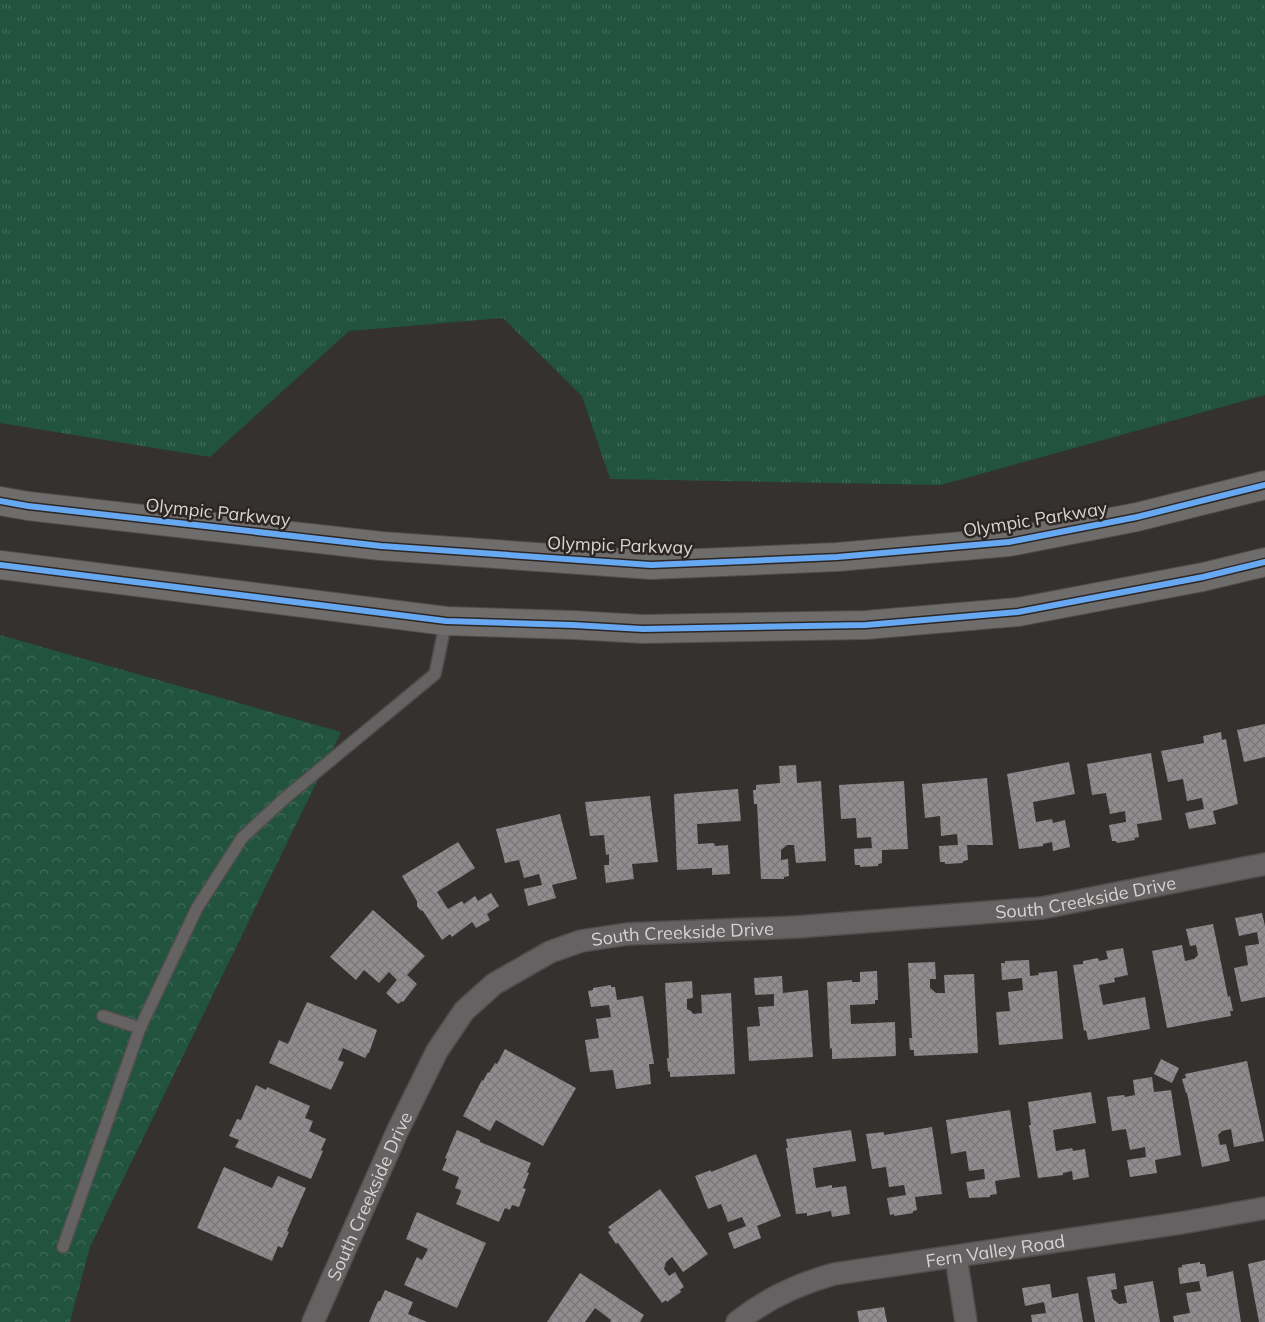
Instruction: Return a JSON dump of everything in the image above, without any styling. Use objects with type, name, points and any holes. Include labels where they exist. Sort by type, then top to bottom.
[{"type":"main road","name":"Olympic Parkway","points":[[0,501],[28,506],[381,546],[651,565],[838,557],[1009,542],[1137,517],[1265,486]]},
{"type":"main road","points":[[0,565],[446,621],[573,624],[643,629],[866,625],[1018,612],[1203,578],[1265,562]]},
{"type":"street","name":"South Creekside Drive","points":[[313,1322],[397,1132],[437,1051],[464,1010],[494,984],[550,952],[581,941],[627,934],[797,927],[1042,908],[1265,864]]},
{"type":"street","name":"Fern Valley Road","points":[[737,1322],[778,1295],[805,1282],[834,1274],[1205,1219],[1265,1208]]},
{"type":"street","points":[[956,1257],[966,1322]]},
{"type":"lane","points":[[63,1247],[140,1028],[197,908],[242,838],[285,798],[435,674],[446,621]]},
{"type":"lane","points":[[103,1016],[140,1028]]},
{"type":"green space","points":[[0,0],[1265,0],[1265,395],[941,485],[610,479],[582,396],[503,318],[349,331],[210,457],[0,423]]},
{"type":"green space","points":[[0,635],[341,732],[90,1247],[70,1322],[0,1322]]},
{"type":"building","points":[[1265,724],[1265,757],[1244,762],[1237,730]]},
{"type":"building","points":[[1221,732],[1222,740],[1226,739],[1238,804],[1213,811],[1216,824],[1189,829],[1185,813],[1204,809],[1202,798],[1187,801],[1183,779],[1168,782],[1161,751],[1204,743],[1203,736]]},
{"type":"building","points":[[1151,753],[1162,820],[1137,824],[1139,837],[1134,838],[1135,840],[1117,843],[1112,841],[1109,825],[1126,822],[1125,811],[1110,814],[1106,793],[1092,795],[1087,764]]},
{"type":"building","points":[[1069,762],[1075,794],[1033,802],[1036,822],[1052,819],[1053,823],[1065,820],[1070,847],[1053,851],[1052,842],[1043,844],[1043,846],[1019,849],[1007,774]]},
{"type":"building","points":[[796,765],[797,783],[821,781],[826,861],[796,863],[794,845],[787,845],[781,850],[781,860],[788,859],[789,876],[784,877],[784,879],[761,879],[757,804],[754,804],[753,790],[756,790],[756,785],[780,783],[779,766]]},
{"type":"building","points":[[987,778],[993,845],[967,845],[968,860],[963,861],[963,863],[945,864],[945,862],[940,862],[939,846],[958,845],[957,834],[941,836],[940,816],[925,818],[922,784]]},
{"type":"building","points":[[904,781],[908,849],[882,850],[882,863],[878,864],[878,866],[860,867],[860,865],[855,865],[854,849],[872,848],[871,837],[857,838],[856,818],[841,819],[839,785]]},
{"type":"building","points":[[738,789],[741,821],[697,824],[698,844],[714,843],[715,846],[728,845],[730,874],[712,875],[712,868],[677,870],[674,794]]},
{"type":"building","points":[[650,796],[658,862],[632,864],[634,879],[606,883],[604,865],[609,865],[609,854],[606,855],[604,835],[590,836],[585,802]]},
{"type":"building","points":[[560,814],[577,879],[552,885],[556,898],[528,906],[524,889],[542,885],[539,874],[524,878],[519,860],[505,863],[496,829]]},
{"type":"building","points":[[458,842],[475,868],[437,892],[448,909],[462,901],[464,904],[475,896],[478,901],[491,893],[499,906],[487,914],[490,920],[476,928],[472,922],[452,937],[450,934],[442,940],[423,911],[417,906],[417,901],[402,876]]},
{"type":"building","points":[[373,910],[425,956],[407,975],[417,984],[403,1002],[398,1004],[386,993],[397,980],[389,972],[379,983],[364,970],[356,980],[330,957]]},
{"type":"building","points":[[1262,913],[1265,926],[1265,997],[1241,1002],[1234,968],[1248,965],[1245,946],[1259,944],[1257,932],[1239,936],[1235,918]]},
{"type":"building","points":[[1213,924],[1228,997],[1230,996],[1233,1011],[1230,1011],[1231,1016],[1167,1028],[1152,951],[1182,945],[1185,961],[1194,959],[1198,955],[1196,945],[1190,946],[1186,929]]},
{"type":"building","points":[[1123,948],[1128,975],[1114,978],[1115,982],[1099,985],[1103,1005],[1145,997],[1150,1029],[1088,1040],[1086,1030],[1084,1031],[1073,965],[1083,964],[1083,961],[1098,958],[1099,961],[1108,959],[1106,951]]},
{"type":"building","points":[[1029,960],[1030,976],[1057,971],[1063,1039],[999,1045],[996,1012],[1010,1011],[1008,992],[1023,990],[1022,978],[1002,980],[1001,963],[1005,963],[1005,961]]},
{"type":"building","points":[[935,962],[936,979],[930,979],[930,988],[936,993],[945,993],[944,975],[974,974],[978,1053],[914,1056],[914,1050],[910,1050],[909,1038],[912,1038],[908,963]]},
{"type":"building","points":[[877,971],[878,1000],[875,1000],[875,1004],[850,1005],[851,1024],[895,1022],[896,1056],[832,1059],[827,982],[852,980],[852,982],[860,982],[860,972]]},
{"type":"building","points":[[782,976],[783,993],[808,990],[813,1057],[749,1061],[747,1027],[760,1026],[758,1007],[774,1006],[774,994],[755,995],[754,978]]},
{"type":"building","points":[[692,981],[693,998],[687,999],[687,1009],[693,1014],[702,1013],[701,995],[731,993],[735,1074],[670,1077],[667,1058],[669,1058],[665,983]]},
{"type":"building","points":[[611,985],[611,987],[615,987],[617,1000],[643,996],[654,1064],[649,1064],[651,1084],[616,1089],[613,1070],[590,1072],[585,1040],[599,1038],[596,1019],[611,1017],[609,1005],[591,1007],[588,991],[593,990],[593,988]]},
{"type":"building","points":[[307,1002],[377,1030],[369,1053],[365,1058],[343,1048],[338,1060],[344,1062],[331,1090],[269,1063],[279,1040],[288,1044]]},
{"type":"building","points":[[505,1049],[576,1088],[543,1146],[496,1120],[490,1131],[463,1116],[482,1080],[495,1063],[497,1064]]},
{"type":"building","points":[[1161,1059],[1179,1068],[1172,1083],[1154,1074]]},
{"type":"building","points":[[1247,1061],[1264,1141],[1234,1147],[1231,1129],[1222,1131],[1218,1135],[1220,1145],[1226,1144],[1230,1161],[1202,1167],[1187,1093],[1182,1079],[1186,1078],[1185,1074]]},
{"type":"building","points":[[1152,1077],[1154,1092],[1171,1090],[1181,1155],[1155,1160],[1157,1173],[1130,1177],[1127,1160],[1146,1157],[1145,1147],[1130,1150],[1126,1129],[1112,1131],[1107,1097],[1135,1095],[1133,1080]]},
{"type":"building","points":[[256,1085],[266,1090],[267,1087],[310,1106],[305,1118],[313,1121],[309,1131],[326,1139],[311,1179],[235,1147],[239,1140],[229,1136],[237,1119],[241,1120]]},
{"type":"building","points":[[1091,1092],[1096,1123],[1053,1130],[1056,1151],[1072,1148],[1073,1151],[1085,1149],[1089,1177],[1073,1180],[1072,1171],[1063,1173],[1063,1175],[1038,1178],[1029,1125],[1031,1125],[1028,1102]]},
{"type":"building","points":[[1010,1110],[1020,1177],[995,1181],[997,1194],[990,1195],[990,1197],[969,1198],[966,1182],[985,1179],[984,1169],[969,1171],[966,1151],[951,1154],[946,1120]]},
{"type":"building","points":[[932,1127],[942,1194],[915,1197],[917,1210],[913,1211],[913,1213],[890,1215],[887,1198],[906,1195],[904,1185],[889,1187],[886,1167],[872,1169],[866,1134],[884,1132],[884,1135]]},
{"type":"building","points":[[457,1130],[480,1140],[480,1142],[531,1163],[523,1188],[526,1189],[519,1207],[512,1205],[510,1210],[505,1208],[499,1222],[456,1204],[461,1192],[455,1188],[459,1177],[442,1170]]},
{"type":"building","points":[[851,1130],[856,1161],[813,1168],[816,1188],[832,1185],[832,1188],[846,1186],[850,1214],[832,1217],[831,1211],[807,1216],[807,1213],[796,1214],[786,1139]]},
{"type":"building","points":[[756,1154],[781,1216],[757,1226],[761,1238],[734,1249],[728,1233],[746,1226],[742,1217],[728,1222],[721,1204],[708,1209],[695,1176],[711,1170],[711,1172]]},
{"type":"building","points":[[224,1167],[272,1188],[278,1176],[306,1188],[287,1231],[289,1232],[282,1248],[278,1246],[272,1261],[197,1228]]},
{"type":"building","points":[[660,1189],[708,1254],[683,1272],[672,1257],[666,1262],[664,1269],[669,1276],[675,1272],[684,1287],[680,1290],[681,1292],[667,1302],[666,1300],[662,1303],[608,1232],[611,1230],[608,1227]]},
{"type":"building","points":[[417,1212],[486,1243],[457,1308],[404,1285],[417,1257],[422,1260],[428,1249],[406,1239]]},
{"type":"building","points":[[1265,1260],[1265,1322],[1259,1322],[1248,1264]]},
{"type":"building","points":[[1200,1262],[1200,1264],[1205,1264],[1207,1277],[1233,1271],[1241,1322],[1174,1322],[1173,1316],[1190,1313],[1186,1293],[1201,1291],[1199,1281],[1180,1284],[1178,1268],[1182,1267],[1182,1265]]},
{"type":"building","points":[[580,1273],[644,1315],[640,1322],[610,1322],[611,1320],[595,1308],[585,1322],[547,1322]]},
{"type":"building","points":[[1115,1273],[1117,1289],[1111,1290],[1113,1299],[1119,1304],[1127,1303],[1124,1286],[1153,1281],[1160,1322],[1095,1322],[1087,1277]]},
{"type":"building","points":[[1050,1284],[1052,1298],[1078,1293],[1083,1322],[1032,1322],[1031,1315],[1046,1313],[1044,1302],[1025,1306],[1022,1288]]},
{"type":"building","points":[[385,1290],[413,1302],[408,1314],[427,1322],[369,1322]]},
{"type":"building","points":[[884,1307],[887,1322],[859,1322],[857,1311]]},
{"type":"cycle path","points":[[0,501],[28,506],[381,546],[651,565],[837,557],[1009,542],[1137,517],[1265,485]]},
{"type":"cycle path","points":[[0,565],[446,621],[643,629],[866,625],[1018,612],[1203,577],[1265,562]]}]
